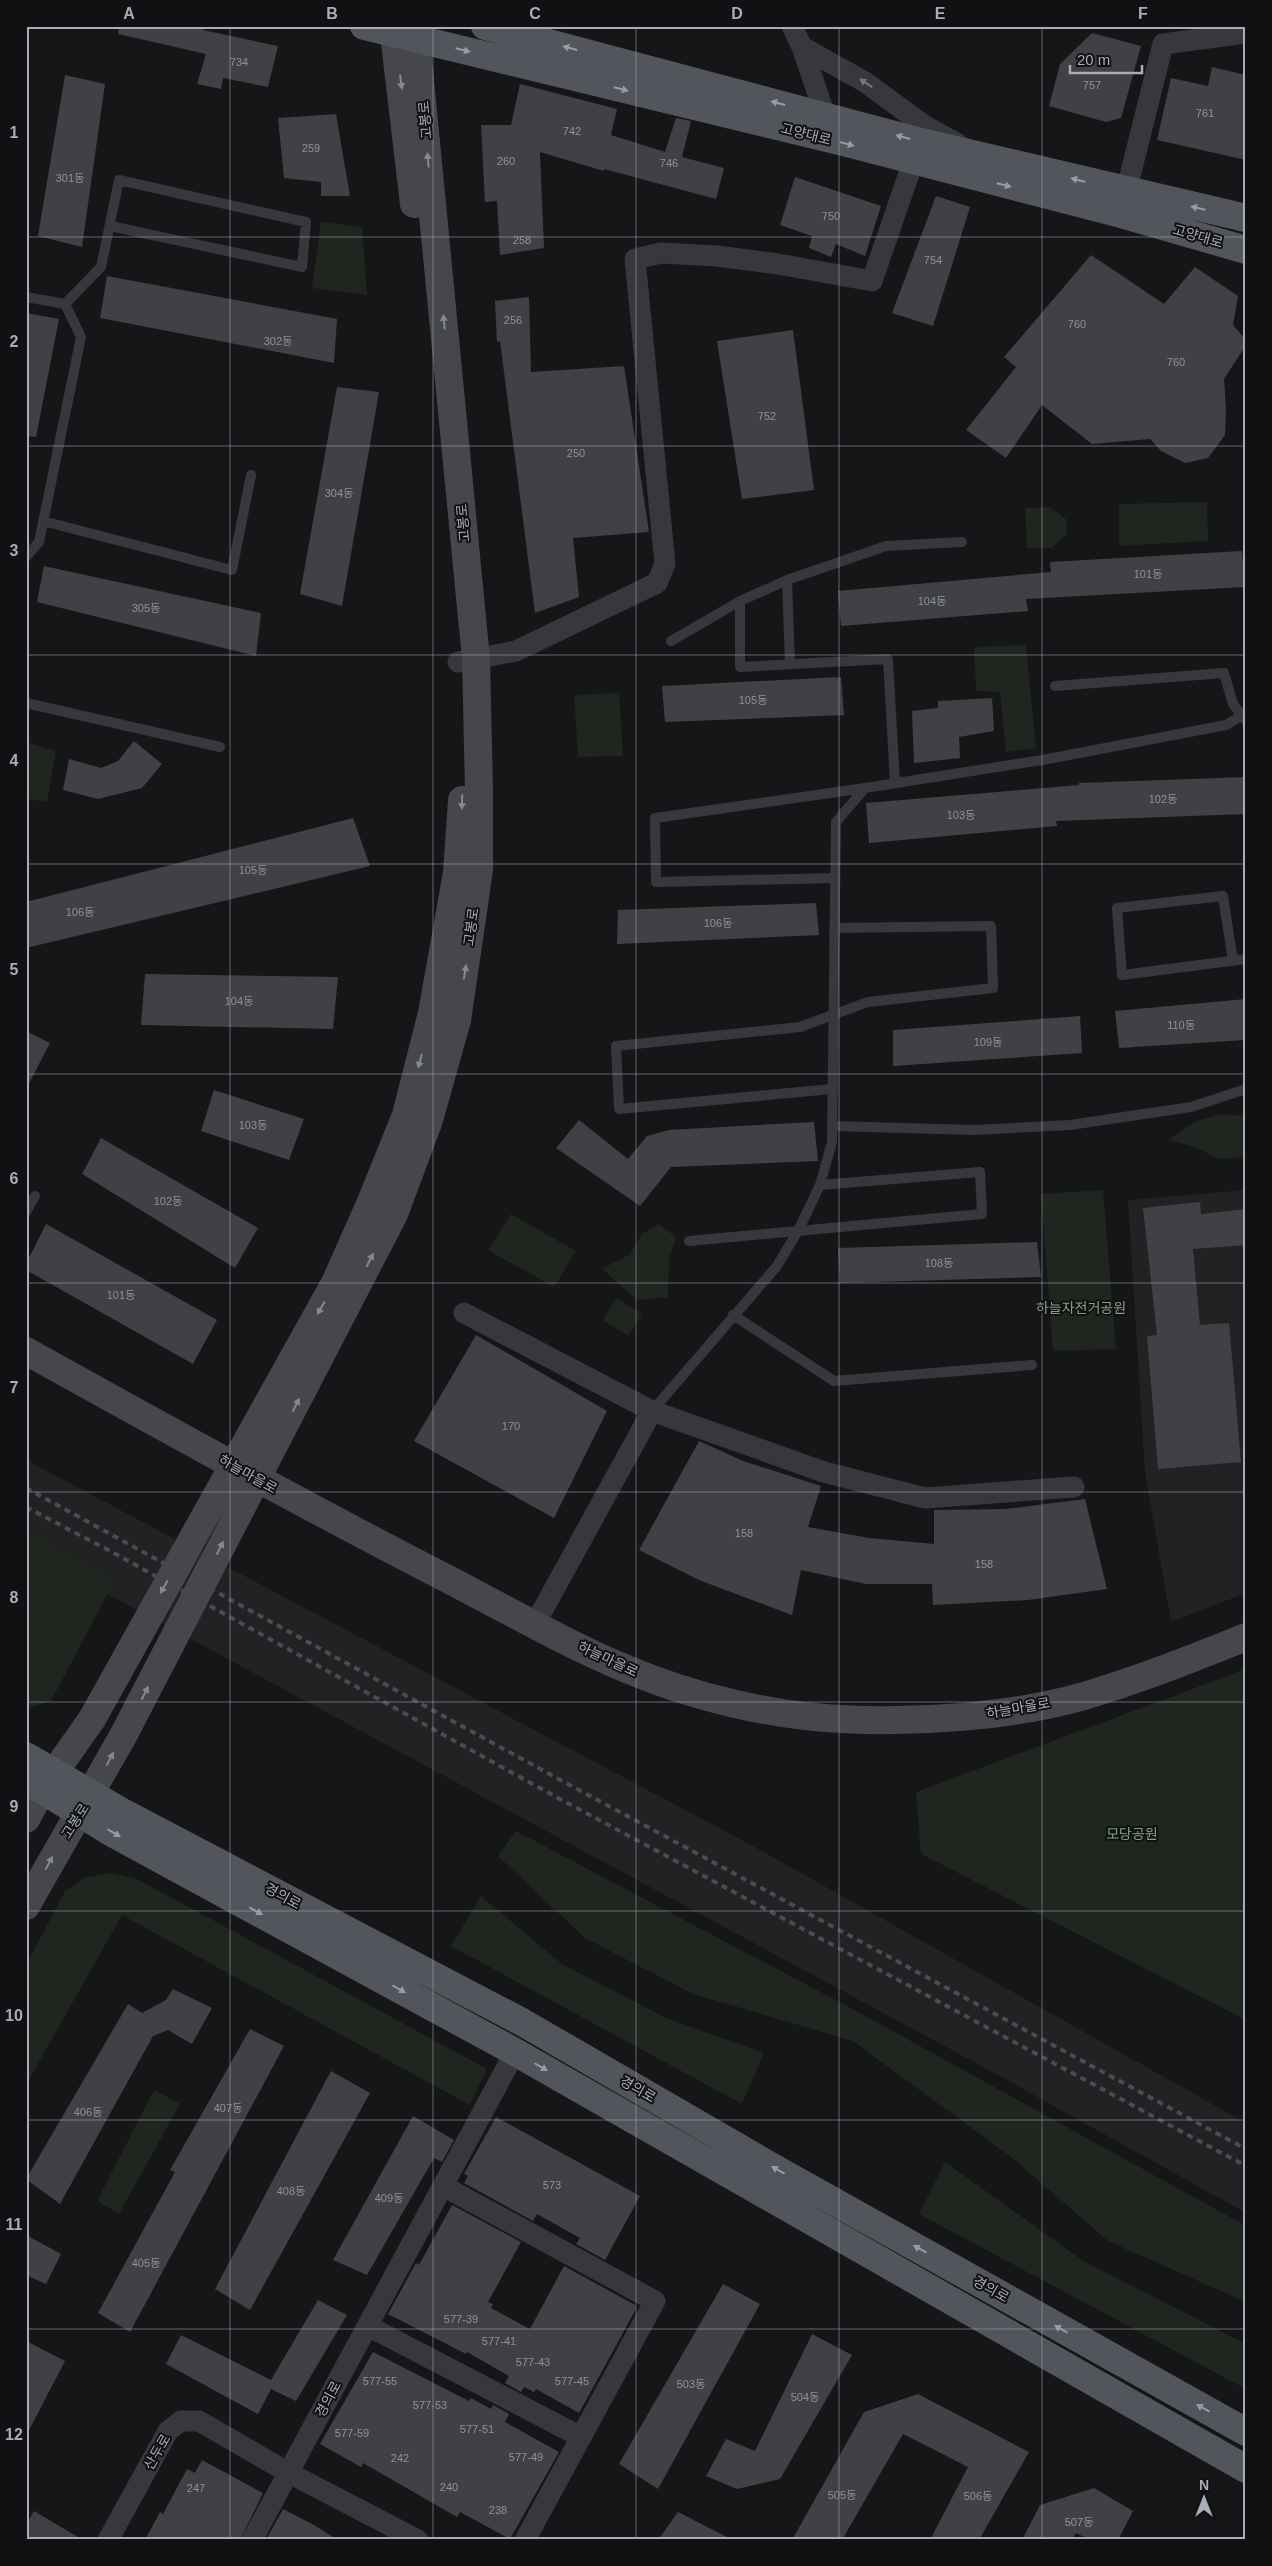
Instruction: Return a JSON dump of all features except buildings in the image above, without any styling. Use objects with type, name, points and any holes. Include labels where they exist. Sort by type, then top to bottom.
[{"type":"main road","name":"고양대로","points":[[364,26],[404,31],[823,126],[980,156],[1126,192],[1246,218]]},
{"type":"main road","name":"고양대로","points":[[485,26],[823,126],[914,162],[1120,214],[1246,250]]},
{"type":"main road","name":"고봉로","points":[[26,1906],[123,1736],[394,1214],[429,1120],[444,1017],[458,873],[467,660],[451,548],[404,31]]},
{"type":"main road","points":[[26,1819],[41,1781],[92,1719],[335,1283],[371,1202],[444,1017]]},
{"type":"main road","name":"하늘마을로","points":[[26,1351],[317,1512],[535,1624],[630,1671],[710,1697],[772,1711],[839,1719],[915,1720],[991,1714],[1082,1697],[1176,1665],[1246,1637]]},
{"type":"main road","name":"경의로","points":[[26,1756],[41,1781],[522,2022],[767,2164],[1246,2432]]},
{"type":"main road","name":"경의로","points":[[85,1803],[114,1834],[515,2052],[1246,2469]]},
{"type":"street","points":[[792,26],[802,46],[823,126]]},
{"type":"street","points":[[1126,192],[1163,44],[1246,33]]},
{"type":"street","points":[[802,46],[865,82],[925,126],[980,156]]},
{"type":"street","points":[[467,660],[516,651],[657,583],[666,564],[635,259],[661,253],[717,256],[778,264],[872,281],[914,162]]},
{"type":"street","points":[[464,1314],[652,1411],[824,1472],[925,1498],[1074,1487]]},
{"type":"street","points":[[535,1624],[652,1411]]},
{"type":"street","name":"경의로","points":[[288,2473],[515,2052]]},
{"type":"street","points":[[443,2186],[655,2301],[525,2540]]},
{"type":"street","points":[[368,2326],[581,2437]]},
{"type":"street","name":"산두로","points":[[108,2540],[168,2431],[180,2421],[199,2421],[288,2473],[418,2540]]},
{"type":"street","points":[[252,2540],[288,2473]]},
{"type":"lane","points":[[65,304],[102,267],[110,226],[119,180],[306,222],[302,268],[110,226]]},
{"type":"lane","points":[[26,297],[65,304]]},
{"type":"lane","points":[[26,557],[39,542],[80,337],[65,304]]},
{"type":"lane","points":[[43,521],[232,570],[251,475]]},
{"type":"lane","points":[[670,641],[740,601],[787,580],[886,546],[962,542]]},
{"type":"lane","points":[[787,580],[790,664]]},
{"type":"lane","points":[[740,601],[740,667],[888,659],[895,783]]},
{"type":"lane","points":[[835,878],[656,882],[655,818],[865,788],[1048,758],[1217,726],[1244,717],[1233,704],[1224,673],[1055,686]]},
{"type":"lane","points":[[26,703],[220,747]]},
{"type":"lane","points":[[652,1411],[777,1266],[800,1229],[820,1185],[832,1142],[836,822],[865,788]]},
{"type":"lane","points":[[1233,961],[1223,896],[1117,908],[1122,976],[1233,961],[1246,959]]},
{"type":"lane","points":[[832,1089],[619,1109],[616,1046],[800,1027],[868,1002],[993,988],[991,926],[834,928]]},
{"type":"lane","points":[[832,1126],[974,1130],[1070,1125],[1191,1107],[1246,1089]]},
{"type":"lane","points":[[689,1241],[800,1229],[982,1214],[980,1172],[820,1185]]},
{"type":"lane","points":[[26,1212],[35,1196]]},
{"type":"lane","points":[[733,1316],[834,1381],[1032,1365]]},
{"type":"shaded area","points":[[1246,1190],[1246,1593],[1171,1622],[1145,1472],[1128,1200]]},
{"type":"shaded area","points":[[26,1460],[753,1846],[1246,2123],[1246,2213],[1000,2076],[26,1550]]},
{"type":"green space","points":[[321,222],[362,227],[367,295],[312,288]]},
{"type":"green space","points":[[1207,502],[1208,541],[1119,546],[1119,504]]},
{"type":"green space","points":[[1050,507],[1066,519],[1067,534],[1052,548],[1027,548],[1025,508]]},
{"type":"green space","points":[[1026,645],[1036,748],[1006,752],[1000,692],[976,691],[974,647]]},
{"type":"green space","points":[[619,693],[623,756],[578,757],[574,695]]},
{"type":"green space","points":[[26,742],[56,751],[47,802],[26,799]]},
{"type":"green space","points":[[1222,1114],[1246,1116],[1246,1157],[1218,1159],[1193,1146],[1168,1140],[1196,1121]]},
{"type":"green space","name":"하늘자전거공원","points":[[1103,1190],[1116,1349],[1053,1351],[1041,1194]]},
{"type":"green space","points":[[511,1214],[576,1251],[554,1287],[488,1250]]},
{"type":"green space","points":[[659,1224],[676,1237],[669,1260],[668,1297],[637,1300],[602,1269],[630,1254],[642,1234]]},
{"type":"green space","points":[[616,1298],[642,1314],[628,1336],[603,1320]]},
{"type":"green space","points":[[26,1530],[116,1578],[51,1701],[26,1709]]},
{"type":"green space","name":"모당공원","points":[[1246,1669],[1246,2020],[921,1854],[916,1792]]},
{"type":"green space","points":[[516,1831],[862,2014],[1246,2226],[1246,2302],[1108,2241],[1011,2157],[853,2041],[693,1994],[585,1938],[498,1856]]},
{"type":"green space","points":[[111,1873],[137,1879],[487,2069],[470,2105],[122,1915],[26,2085],[26,1965],[65,1891],[84,1878]]},
{"type":"green space","points":[[481,1896],[562,1964],[666,2018],[764,2053],[742,2104],[451,1946]]},
{"type":"green space","points":[[154,2090],[180,2104],[119,2214],[97,2201]]},
{"type":"green space","points":[[945,2162],[1085,2262],[1246,2344],[1246,2389],[919,2214]]},
{"type":"railway","points":[[26,1488],[566,1783],[1246,2149]]},
{"type":"railway","points":[[26,1507],[112,1552],[558,1798],[1246,2166]]}]
